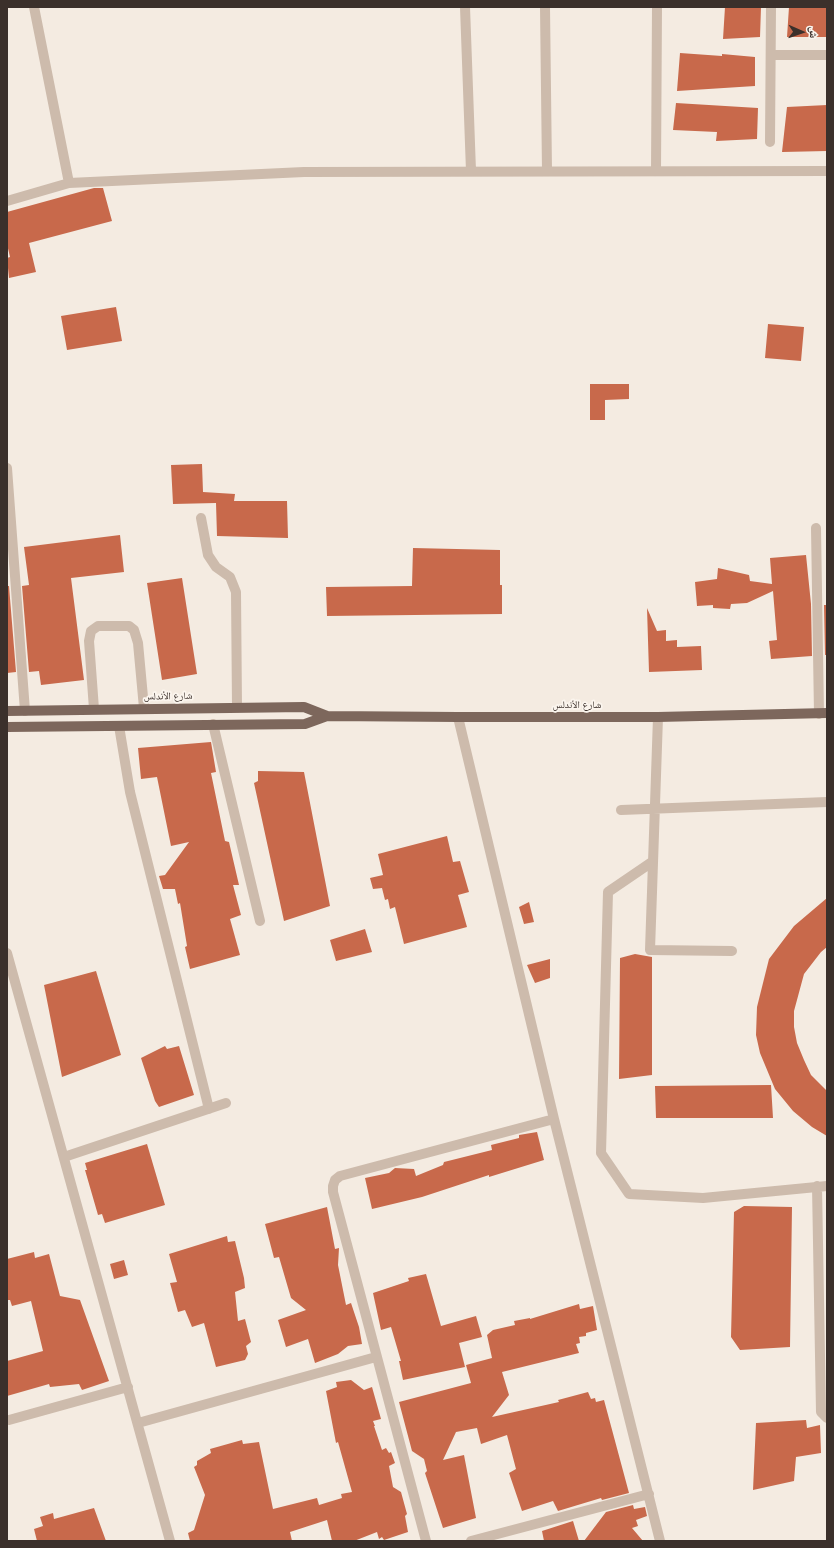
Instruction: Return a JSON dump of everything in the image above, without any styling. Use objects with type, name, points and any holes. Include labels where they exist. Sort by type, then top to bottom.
[{"type":"main road","name":"شارع الأندلس","points":[[7,711],[304,707],[327,716]]},
{"type":"main road","name":"شارع الأندلس","points":[[7,727],[305,724],[327,716],[658,717],[823,713]]},
{"type":"street","points":[[34,7],[69,183]]},
{"type":"street","points":[[465,7],[471,171]]},
{"type":"street","points":[[545,7],[547,171]]},
{"type":"street","points":[[656,171],[657,7]]},
{"type":"street","points":[[770,142],[771,7]]},
{"type":"street","points":[[771,55],[827,55]]},
{"type":"street","points":[[7,202],[69,183],[304,172],[827,171]]},
{"type":"street","points":[[7,468],[25,711]]},
{"type":"street","points":[[201,518],[208,555],[216,568],[230,577],[236,592],[237,707]]},
{"type":"street","points":[[816,528],[823,713]]},
{"type":"street","points":[[94,709],[89,641],[91,631],[98,626],[129,626],[134,630],[138,643],[144,708]]},
{"type":"street","points":[[458,717],[554,1119],[660,1541]]},
{"type":"street","points":[[658,717],[650,950],[732,951]]},
{"type":"street","points":[[213,724],[260,921]]},
{"type":"street","points":[[119,726],[130,792],[210,1109]]},
{"type":"street","points":[[621,810],[827,802]]},
{"type":"street","points":[[652,862],[608,892],[601,1153],[629,1194],[703,1198],[822,1186],[821,1412],[827,1418]]},
{"type":"street","points":[[7,953],[170,1541]]},
{"type":"street","points":[[64,1157],[226,1103]]},
{"type":"street","points":[[426,1541],[333,1192],[335,1180],[340,1176],[554,1119]]},
{"type":"street","points":[[138,1423],[376,1358]]},
{"type":"street","points":[[9,1420],[128,1387]]},
{"type":"street","points":[[471,1541],[649,1494]]},
{"type":"building","points":[[725,7],[761,7],[760,37],[723,39]]},
{"type":"building","points":[[789,7],[827,7],[827,37],[787,37]]},
{"type":"building","points":[[680,53],[722,56],[722,54],[755,57],[755,86],[677,91]]},
{"type":"building","points":[[676,103],[758,108],[757,139],[716,141],[717,132],[673,130]]},
{"type":"building","points":[[827,105],[827,151],[782,152],[787,107]]},
{"type":"building","points":[[94,188],[103,188],[112,221],[29,243],[36,272],[9,278],[7,258],[10,257],[7,244],[7,212]]},
{"type":"building","points":[[116,307],[122,341],[67,350],[61,316]]},
{"type":"building","points":[[768,324],[804,327],[801,361],[765,358]]},
{"type":"building","points":[[590,384],[629,384],[629,399],[605,400],[605,420],[590,420]]},
{"type":"building","points":[[202,464],[203,492],[235,494],[234,501],[287,501],[288,538],[217,536],[216,503],[173,504],[171,465]]},
{"type":"building","points":[[120,535],[124,572],[71,578],[84,680],[41,685],[39,671],[29,672],[22,586],[29,585],[24,547]]},
{"type":"building","points":[[413,548],[500,550],[502,614],[327,616],[326,587],[412,586]]},
{"type":"building","points":[[806,555],[811,604],[812,656],[771,659],[769,641],[777,640],[773,591],[747,603],[731,604],[730,609],[713,608],[713,605],[697,606],[695,582],[717,579],[718,568],[749,575],[750,581],[772,584],[770,558]]},
{"type":"building","points":[[182,578],[197,674],[162,680],[147,583]]},
{"type":"building","points":[[7,586],[9,586],[16,672],[7,673]]},
{"type":"building","points":[[824,605],[827,605],[827,655],[825,655]]},
{"type":"building","points":[[647,608],[657,631],[666,630],[666,641],[677,640],[677,647],[701,646],[702,670],[649,672]]},
{"type":"building","points":[[211,742],[216,772],[211,773],[225,841],[229,842],[239,885],[233,885],[241,915],[230,919],[240,955],[190,969],[185,947],[187,946],[180,903],[178,904],[175,889],[163,889],[159,876],[165,875],[189,842],[171,846],[157,777],[141,779],[138,748]]},
{"type":"building","points":[[258,771],[304,772],[330,906],[284,921],[254,783],[258,781]]},
{"type":"building","points":[[447,836],[453,862],[460,861],[469,892],[458,895],[467,927],[404,944],[395,907],[390,909],[388,899],[385,900],[382,888],[373,889],[370,878],[383,875],[378,854]]},
{"type":"building","points":[[827,898],[827,947],[821,952],[804,974],[794,1011],[794,1027],[797,1043],[811,1075],[827,1091],[827,1136],[812,1127],[793,1111],[775,1089],[760,1053],[756,1035],[757,1007],[769,959],[794,926]]},
{"type":"building","points":[[529,902],[534,922],[524,924],[519,907]]},
{"type":"building","points":[[365,929],[372,952],[336,961],[330,940]]},
{"type":"building","points":[[635,954],[652,957],[652,1075],[619,1079],[620,958]]},
{"type":"building","points":[[550,959],[550,978],[535,983],[527,965]]},
{"type":"building","points":[[96,971],[121,1055],[62,1077],[44,985]]},
{"type":"building","points":[[165,1046],[167,1049],[179,1046],[194,1095],[159,1107],[155,1101],[141,1058]]},
{"type":"building","points":[[771,1085],[773,1118],[656,1118],[655,1086]]},
{"type":"building","points":[[537,1132],[544,1160],[489,1177],[489,1175],[422,1197],[372,1209],[365,1178],[389,1173],[395,1168],[414,1169],[416,1176],[443,1165],[444,1162],[492,1150],[491,1145],[519,1138],[519,1135]]},
{"type":"building","points":[[147,1144],[165,1205],[105,1223],[102,1214],[98,1215],[85,1170],[87,1170],[85,1163]]},
{"type":"building","points":[[744,1206],[792,1207],[790,1347],[740,1350],[731,1337],[734,1212]]},
{"type":"building","points":[[327,1207],[335,1249],[339,1248],[338,1265],[346,1305],[351,1303],[359,1327],[362,1344],[348,1346],[338,1354],[315,1363],[308,1339],[286,1347],[278,1320],[306,1310],[291,1298],[279,1257],[274,1258],[265,1224]]},
{"type":"building","points":[[227,1236],[228,1242],[235,1241],[244,1278],[245,1288],[235,1292],[238,1321],[245,1319],[251,1342],[246,1346],[248,1354],[245,1360],[216,1367],[204,1323],[192,1327],[185,1310],[178,1312],[170,1283],[177,1282],[169,1254]]},
{"type":"building","points":[[34,1252],[35,1258],[49,1254],[60,1296],[80,1300],[109,1381],[82,1390],[79,1384],[50,1387],[49,1384],[7,1396],[7,1361],[43,1351],[31,1301],[12,1306],[10,1300],[7,1300],[7,1259]]},
{"type":"building","points":[[124,1260],[128,1275],[114,1279],[110,1264]]},
{"type":"building","points":[[426,1274],[441,1326],[476,1316],[482,1337],[459,1343],[465,1367],[403,1380],[399,1361],[401,1361],[391,1327],[381,1330],[373,1293],[409,1281],[408,1278]]},
{"type":"building","points":[[579,1304],[580,1309],[593,1306],[597,1330],[586,1333],[586,1336],[579,1337],[580,1343],[576,1344],[579,1353],[502,1372],[509,1395],[492,1417],[559,1402],[558,1400],[588,1392],[591,1399],[595,1398],[596,1402],[604,1400],[629,1493],[602,1500],[601,1498],[558,1511],[553,1501],[522,1511],[509,1473],[516,1469],[507,1435],[481,1444],[477,1428],[456,1432],[443,1460],[464,1455],[476,1518],[443,1528],[425,1473],[427,1471],[424,1459],[412,1451],[399,1402],[471,1383],[466,1365],[492,1358],[487,1335],[493,1330],[515,1325],[514,1321],[530,1319]]},
{"type":"building","points":[[351,1380],[364,1390],[372,1387],[381,1419],[373,1421],[374,1426],[382,1450],[386,1448],[389,1453],[391,1452],[395,1463],[389,1466],[393,1487],[401,1492],[407,1514],[405,1516],[408,1532],[384,1540],[382,1537],[379,1539],[377,1532],[354,1541],[332,1541],[327,1520],[290,1532],[292,1541],[190,1541],[188,1533],[194,1530],[205,1495],[194,1467],[197,1465],[197,1461],[211,1453],[210,1449],[242,1440],[243,1444],[259,1442],[273,1509],[317,1498],[319,1505],[342,1498],[341,1494],[352,1492],[338,1442],[336,1443],[326,1391],[337,1387],[336,1382]]},
{"type":"building","points":[[806,1420],[807,1428],[820,1425],[821,1453],[796,1457],[794,1481],[753,1490],[756,1423]]},
{"type":"building","points":[[633,1505],[634,1509],[645,1507],[647,1516],[636,1520],[638,1526],[632,1528],[643,1541],[584,1541],[606,1512]]},
{"type":"building","points":[[94,1508],[106,1541],[37,1541],[34,1529],[43,1526],[40,1517],[53,1513],[54,1519]]},
{"type":"building","points":[[573,1521],[579,1541],[544,1541],[542,1531]]}]
